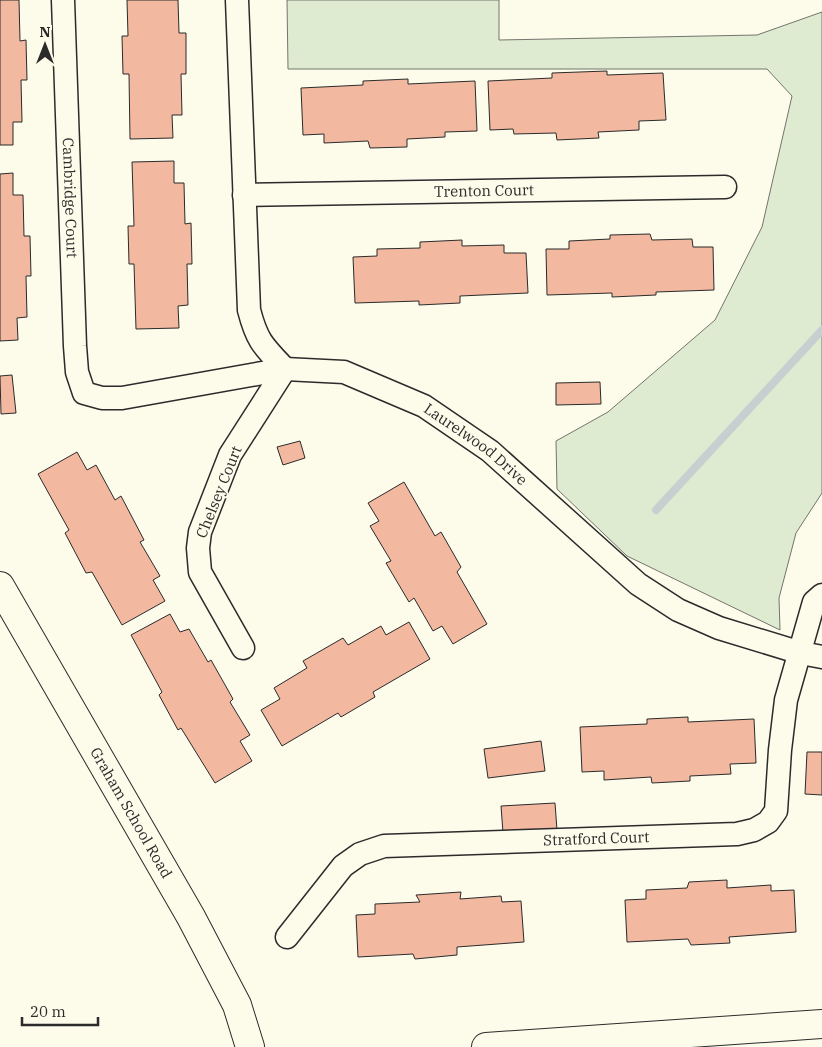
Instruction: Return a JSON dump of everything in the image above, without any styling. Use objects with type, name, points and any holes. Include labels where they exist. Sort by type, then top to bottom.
[{"type":"street","name":"Cambridge Court","points":[[63,0],[75,346],[77,372],[84,393]]},
{"type":"street","points":[[237,0],[249,310],[255,334],[266,350],[285,369]]},
{"type":"street","name":"Trenton Court","points":[[244,195],[725,187]]},
{"type":"street","name":"Laurelwood Drive","points":[[84,393],[102,398],[122,398],[285,369],[344,372],[424,406],[490,451],[638,584],[678,610],[711,624],[811,655]]},
{"type":"street","name":"Chelsey Court","points":[[243,648],[200,572],[198,548],[200,532],[230,455],[285,369]]},
{"type":"street","name":"Graham School Road","points":[[0,586],[191,917],[237,1005],[250,1047]]},
{"type":"street","name":"Stratford Court","points":[[287,937],[343,866],[360,854],[384,846],[736,834],[754,830],[768,822],[776,810],[786,700],[811,655],[814,602],[822,595]]},
{"type":"street","points":[[486,1047],[822,1024]]},
{"type":"green space","points":[[287,0],[499,0],[499,40],[757,35],[822,12],[822,493],[796,533],[779,598],[780,630],[627,556],[557,489],[556,441],[608,412],[715,320],[762,227],[792,96],[767,69],[288,69]]},
{"type":"building","points":[[0,0],[19,0],[20,41],[26,40],[27,80],[21,80],[22,122],[13,122],[13,145],[0,145]]},
{"type":"building","points":[[127,0],[178,0],[179,33],[186,33],[186,74],[181,74],[182,115],[172,115],[173,138],[130,139],[129,74],[123,74],[122,36],[128,36]]},
{"type":"building","points":[[607,71],[607,75],[663,73],[666,120],[639,121],[639,130],[598,132],[599,138],[557,140],[556,133],[514,134],[513,129],[490,130],[488,81],[552,78],[552,73]]},
{"type":"building","points":[[408,79],[408,84],[475,81],[477,131],[445,132],[445,137],[407,139],[407,147],[370,148],[368,141],[324,143],[324,134],[303,135],[301,88],[363,85],[363,81]]},
{"type":"building","points":[[174,161],[174,183],[184,183],[185,224],[191,223],[192,264],[187,264],[188,305],[178,306],[179,328],[136,329],[134,264],[129,264],[128,226],[134,226],[132,162]]},
{"type":"building","points":[[13,173],[13,195],[23,195],[24,236],[30,236],[31,276],[26,276],[27,317],[17,318],[18,340],[0,341],[0,174]]},
{"type":"building","points":[[650,234],[652,240],[692,239],[693,247],[713,247],[714,290],[656,292],[656,295],[612,297],[612,293],[547,295],[546,249],[569,249],[569,241],[610,239],[610,235]]},
{"type":"building","points":[[462,240],[462,246],[504,245],[504,253],[526,253],[528,293],[460,296],[460,303],[419,305],[419,301],[355,303],[353,257],[377,256],[377,249],[420,248],[420,242]]},
{"type":"building","points":[[12,375],[16,413],[1,414],[0,376]]},
{"type":"building","points":[[600,382],[601,404],[556,405],[556,383]]},
{"type":"building","points":[[300,441],[305,458],[283,465],[277,447]]},
{"type":"building","points":[[77,452],[87,470],[96,465],[115,500],[121,496],[144,540],[140,542],[160,576],[153,580],[165,601],[122,625],[92,572],[86,573],[65,533],[69,530],[38,474]]},
{"type":"building","points":[[404,482],[435,536],[441,532],[461,567],[457,572],[487,624],[453,644],[442,626],[433,631],[414,598],[409,602],[386,563],[391,561],[370,526],[379,521],[368,503]]},
{"type":"building","points":[[170,614],[180,632],[189,629],[208,662],[211,660],[233,699],[230,702],[250,735],[240,741],[252,761],[215,783],[181,728],[178,730],[159,695],[162,692],[131,635]]},
{"type":"building","points":[[409,622],[430,659],[373,692],[375,697],[341,717],[338,713],[282,746],[261,710],[280,699],[274,688],[307,668],[303,661],[343,638],[348,645],[381,626],[386,635]]},
{"type":"building","points":[[688,717],[688,722],[754,719],[756,763],[730,764],[731,774],[690,776],[690,781],[652,783],[651,777],[604,780],[604,771],[582,772],[580,727],[647,724],[647,719]]},
{"type":"building","points":[[541,741],[545,771],[488,778],[484,749]]},
{"type":"building","points":[[807,752],[822,752],[822,795],[805,794]]},
{"type":"building","points":[[555,803],[557,830],[503,833],[501,806]]},
{"type":"building","points":[[727,880],[727,888],[771,885],[771,891],[794,890],[796,932],[729,937],[730,943],[691,945],[688,939],[627,942],[625,900],[646,899],[646,890],[687,888],[689,882]]},
{"type":"building","points":[[461,892],[460,899],[501,896],[502,902],[521,901],[524,942],[457,947],[457,955],[415,959],[413,954],[358,957],[356,915],[375,914],[375,904],[420,902],[416,895]]},
{"type":"waterway","points":[[656,510],[822,330]]}]
